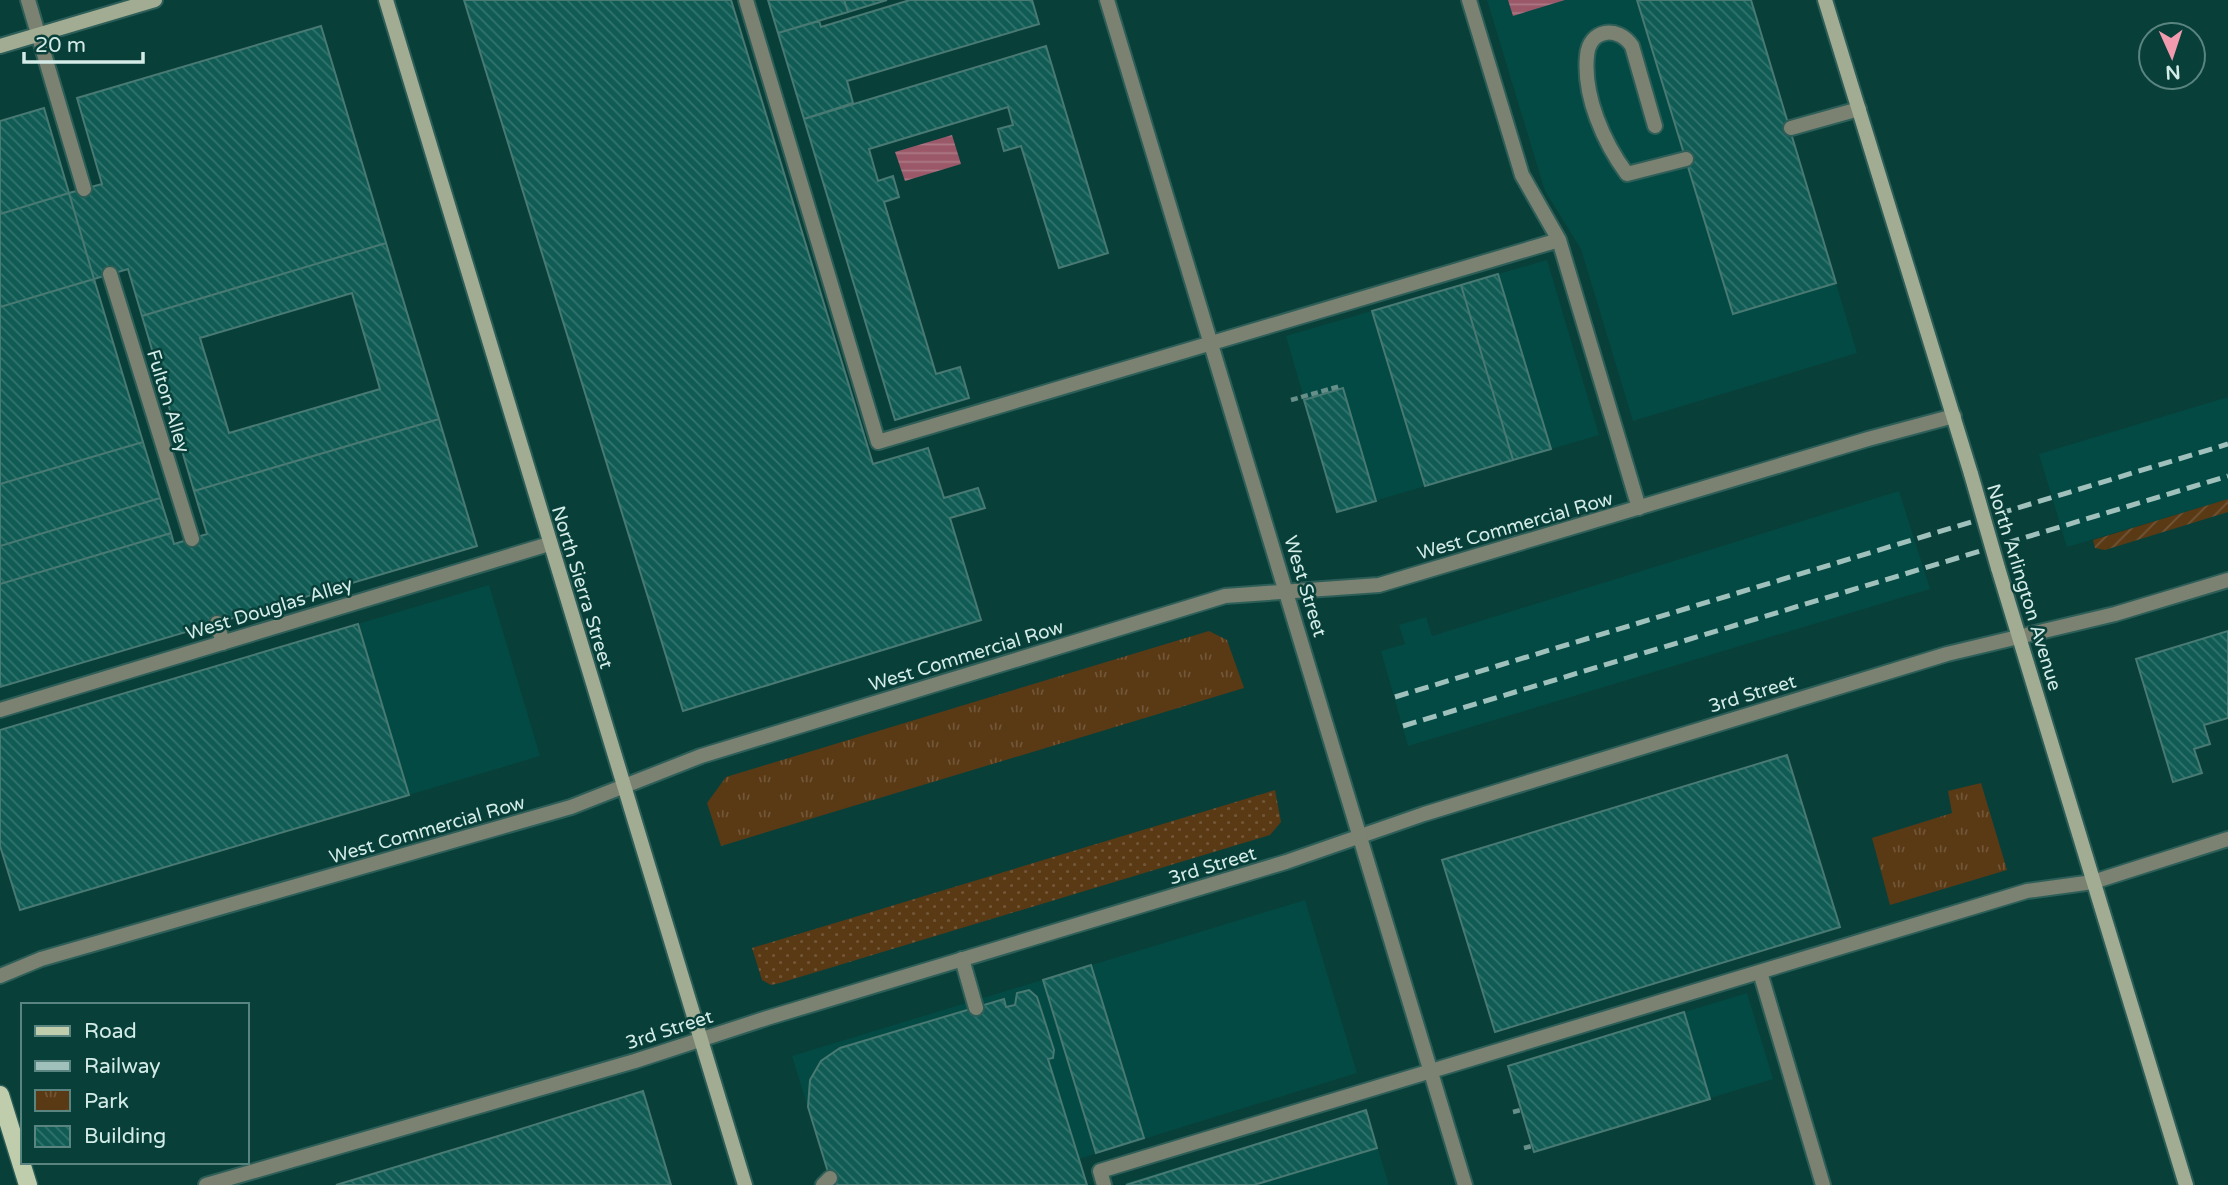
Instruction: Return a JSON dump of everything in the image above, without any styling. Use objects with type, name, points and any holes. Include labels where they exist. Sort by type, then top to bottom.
[{"type":"main road","points":[[0,46],[155,0]]},
{"type":"main road","name":"North Sierra Street","points":[[386,0],[745,1185]]},
{"type":"main road","name":"North Arlington Avenue","points":[[1825,0],[1954,416],[2186,1185]]},
{"type":"main road","points":[[0,1095],[21,1162]]},
{"type":"main road","points":[[21,1164],[28,1185]]},
{"type":"street","points":[[28,0],[84,189]]},
{"type":"street","points":[[746,0],[878,442],[1559,240]]},
{"type":"street","name":"West Street","points":[[1107,0],[1465,1185]]},
{"type":"street","points":[[1469,0],[1522,175],[1559,240],[1639,508]]},
{"type":"street","points":[[1655,126],[1632,46],[1626,36],[1616,31],[1601,32],[1590,42],[1586,57],[1590,89],[1600,126],[1615,158],[1627,174],[1686,159]]},
{"type":"street","points":[[1791,128],[1859,109]]},
{"type":"street","name":"Fulton Alley","points":[[110,274],[192,539]]},
{"type":"street","name":"West Commercial Row","points":[[0,976],[41,959],[572,807],[701,756],[1225,596],[1379,585],[1868,439],[1954,416]]},
{"type":"street","name":"West Douglas Alley","points":[[0,710],[549,544]]},
{"type":"street","name":"3rd Street","points":[[206,1185],[635,1061],[701,1038],[1286,862],[1360,835],[1947,654],[2115,614],[2228,580]]},
{"type":"street","points":[[217,623],[223,643]]},
{"type":"street","points":[[1104,1185],[1100,1171],[2027,891],[2093,882],[2228,839]]},
{"type":"street","points":[[962,959],[975,1008]]},
{"type":"street","points":[[1760,972],[1823,1185]]},
{"type":"path","points":[[1291,400],[1340,386]]},
{"type":"path","points":[[1513,1112],[1521,1110]]},
{"type":"path","points":[[1524,1148],[1532,1146]]},
{"type":"shaded area","points":[[1487,0],[1751,0],[1857,353],[1633,421],[1581,249],[1545,191]]},
{"type":"shaded area","points":[[1508,0],[1565,0],[1513,16]]},
{"type":"shaded area","points":[[952,135],[961,164],[905,181],[895,152]]},
{"type":"shaded area","points":[[1547,260],[1599,435],[1337,512],[1286,336]]},
{"type":"shaded area","points":[[2228,397],[2228,499],[2067,547],[2039,454]]},
{"type":"shaded area","points":[[1899,491],[1930,589],[1408,746],[1381,651],[1405,644],[1399,625],[1426,617],[1432,636]]},
{"type":"shaded area","points":[[489,585],[540,756],[20,910],[0,846],[0,730]]},
{"type":"shaded area","points":[[1305,900],[1357,1073],[1079,1159],[832,1185],[792,1056]]},
{"type":"shaded area","points":[[1747,993],[1773,1079],[1534,1152],[1508,1066]]},
{"type":"shaded area","points":[[1366,1110],[1389,1185],[1125,1183]]},
{"type":"green space","points":[[2228,499],[2228,512],[2105,550],[2095,548],[2093,540]]},
{"type":"green space","points":[[1209,631],[1227,640],[1244,688],[721,846],[707,803],[726,777]]},
{"type":"green space","points":[[1981,783],[2007,870],[1890,905],[1872,838],[1952,813],[1948,791]]},
{"type":"green space","points":[[1275,790],[1281,822],[1270,835],[780,983],[771,985],[762,980],[752,948]]},
{"type":"building","points":[[464,0],[731,0],[873,464],[928,448],[944,498],[978,488],[985,508],[950,518],[981,620],[683,711]]},
{"type":"building","points":[[768,0],[844,0],[848,12],[778,33]]},
{"type":"building","points":[[844,0],[887,0],[848,12]]},
{"type":"building","points":[[910,0],[1032,0],[1039,24],[847,81],[853,103],[804,119],[778,33],[819,21],[821,27]]},
{"type":"building","points":[[1637,0],[1751,0],[1836,283],[1733,314]]},
{"type":"building","points":[[321,26],[386,243],[142,316],[128,269],[94,279],[69,193],[102,184],[77,98]]},
{"type":"building","points":[[1046,46],[1108,253],[1059,268],[1021,146],[1004,151],[998,129],[1013,125],[1008,107],[869,149],[878,181],[893,176],[899,197],[884,202],[936,374],[960,367],[969,398],[895,420],[804,119]]},
{"type":"building","points":[[44,108],[69,193],[0,214],[0,121]]},
{"type":"building","points":[[69,193],[94,279],[0,307],[0,214]]},
{"type":"building","points":[[386,243],[439,419],[194,491],[142,316]],"holes":[[[352,293],[380,389],[229,433],[200,338]]]},
{"type":"building","points":[[1498,274],[1551,449],[1513,460],[1461,285]]},
{"type":"building","points":[[94,279],[143,442],[0,484],[0,307]]},
{"type":"building","points":[[1461,285],[1513,460],[1425,486],[1372,311]]},
{"type":"building","points":[[1343,388],[1376,501],[1337,512],[1304,400]]},
{"type":"building","points":[[439,419],[477,546],[0,687],[0,584],[171,533],[174,544],[207,534],[194,491]]},
{"type":"building","points":[[143,442],[160,498],[0,546],[0,484]]},
{"type":"building","points":[[160,498],[171,533],[0,584],[0,546]]},
{"type":"building","points":[[358,624],[409,795],[20,910],[0,846],[0,730]]},
{"type":"building","points":[[2228,631],[2228,718],[2204,725],[2210,744],[2194,749],[2202,773],[2173,782],[2136,659]]},
{"type":"building","points":[[1787,755],[1840,927],[1495,1032],[1442,860]]},
{"type":"building","points":[[1091,965],[1144,1138],[1096,1153],[1043,980]]},
{"type":"building","points":[[1029,990],[1037,997],[1054,1050],[1053,1058],[1048,1059],[1087,1185],[832,1185],[808,1107],[810,1080],[821,1061],[840,1048],[1004,999],[1006,1007],[1015,1005],[1017,993]]},
{"type":"building","points":[[1684,1012],[1710,1099],[1534,1152],[1508,1066]]},
{"type":"building","points":[[643,1091],[671,1185],[336,1185],[495,1137]]},
{"type":"building","points":[[1366,1110],[1377,1148],[1254,1185],[1126,1185]]},
{"type":"railway","points":[[1395,697],[2228,444]]},
{"type":"railway","points":[[1403,726],[2228,476]]}]
